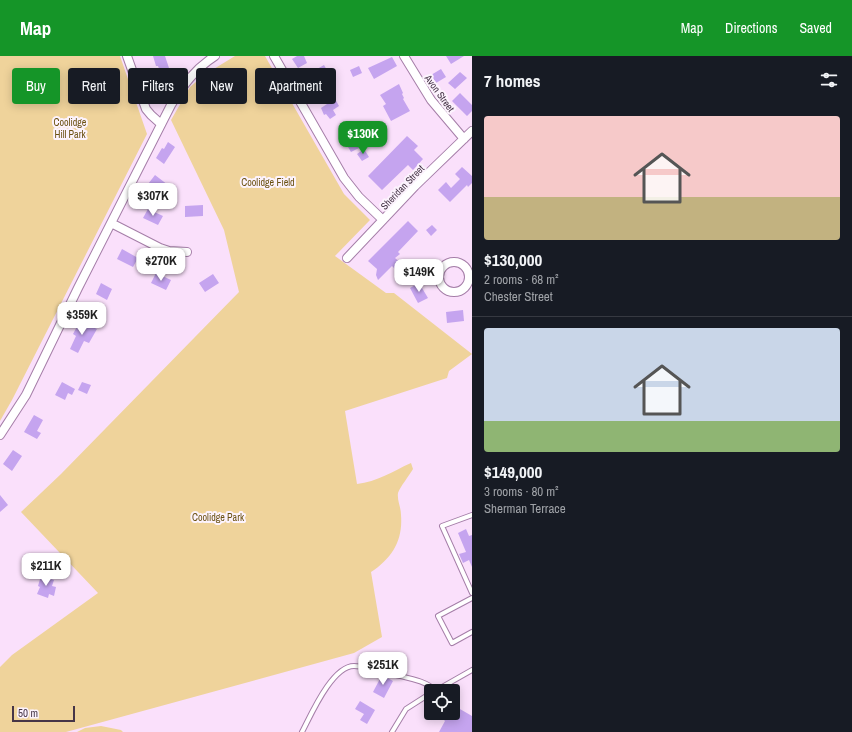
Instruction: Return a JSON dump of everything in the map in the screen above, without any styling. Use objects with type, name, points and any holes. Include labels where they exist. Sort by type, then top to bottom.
[{"type":"street","points":[[127,56],[146,109],[150,115],[161,124]]},
{"type":"street","points":[[0,435],[26,395],[177,94],[195,71],[215,56]]},
{"type":"street","points":[[274,56],[344,178],[359,197],[383,220]]},
{"type":"street","name":"Avon Street","points":[[404,56],[431,100],[464,139]]},
{"type":"street","name":"Sheridan Street","points":[[347,258],[472,131]]},
{"type":"street","points":[[111,223],[160,248],[169,251],[187,252]]},
{"type":"lane","points":[[472,515],[442,526],[472,593]]},
{"type":"lane","points":[[472,598],[438,616],[452,643],[472,632]]},
{"type":"lane","points":[[302,732],[328,686],[339,673],[348,667],[358,666],[426,684]]},
{"type":"lane","points":[[447,684],[472,670]]},
{"type":"lane","points":[[392,732],[406,709],[424,697]]},
{"type":"green space","name":"Coolidge Hill Park","points":[[0,56],[120,56],[128,79],[128,104],[137,104],[147,134],[0,421]]},
{"type":"green space","name":"Coolidge Park","points":[[235,56],[265,56],[272,68],[255,68],[255,104],[292,104],[344,194],[370,220],[335,256],[386,293],[394,293],[472,354],[449,371],[447,378],[345,411],[357,484],[378,479],[411,463],[413,469],[398,493],[401,524],[398,541],[395,548],[385,561],[371,572],[382,637],[354,653],[66,732],[0,732],[0,667],[12,655],[98,593],[21,512],[61,474],[239,292],[224,230],[171,120],[180,104],[188,104],[188,90],[196,82],[196,104],[247,104],[247,68],[215,68]]},
{"type":"green space","points":[[101,726],[121,730],[123,732],[77,732],[85,728]]},
{"type":"building","points":[[153,56],[165,56],[169,68],[159,68],[156,66]]},
{"type":"building","points":[[297,56],[304,56],[307,63],[298,68],[292,59]]},
{"type":"building","points":[[446,56],[464,56],[451,64]]},
{"type":"building","points":[[392,57],[397,66],[374,79],[368,68]]},
{"type":"building","points":[[324,65],[326,68],[319,68]]},
{"type":"building","points":[[359,66],[362,73],[353,77],[350,70]]},
{"type":"building","points":[[441,69],[446,77],[436,83],[431,75]]},
{"type":"building","points":[[460,72],[467,78],[455,89],[448,83]]},
{"type":"building","points":[[399,84],[403,93],[403,99],[410,111],[391,121],[383,106],[386,104],[380,95]]},
{"type":"building","points":[[460,93],[472,105],[472,111],[467,116],[452,101]]},
{"type":"building","points":[[336,101],[339,106],[333,110],[336,115],[330,119],[326,114],[324,115],[321,108],[327,104],[336,104]]},
{"type":"building","points":[[407,136],[418,146],[414,150],[423,159],[413,170],[408,165],[382,190],[368,176]]},
{"type":"building","points":[[353,138],[359,148],[351,152],[345,142]]},
{"type":"building","points":[[168,142],[175,147],[164,164],[156,158]]},
{"type":"building","points":[[364,149],[369,157],[362,161],[357,154]]},
{"type":"building","points":[[462,167],[472,176],[472,183],[468,187],[467,185],[450,202],[438,190],[446,182],[451,188],[460,179],[455,174]]},
{"type":"building","points":[[155,175],[168,185],[159,198],[145,188]]},
{"type":"building","points":[[203,205],[203,216],[185,217],[185,206]]},
{"type":"building","points":[[148,209],[163,216],[158,225],[143,218]]},
{"type":"building","points":[[408,221],[418,231],[398,252],[400,254],[395,258],[402,264],[396,270],[392,266],[378,280],[376,275],[377,269],[368,261]]},
{"type":"building","points":[[432,225],[437,230],[431,236],[426,230]]},
{"type":"building","points":[[122,249],[138,258],[133,267],[117,259]]},
{"type":"building","points":[[156,273],[171,280],[166,290],[151,283]]},
{"type":"building","points":[[213,274],[219,283],[205,292],[199,283]]},
{"type":"building","points":[[101,283],[112,289],[107,300],[96,294]]},
{"type":"building","points":[[419,283],[428,298],[418,303],[410,288]]},
{"type":"building","points":[[463,310],[464,321],[447,323],[446,312]]},
{"type":"building","points":[[80,321],[97,329],[89,343],[84,341],[78,353],[70,349],[76,336],[73,334]]},
{"type":"building","points":[[62,382],[75,389],[72,395],[68,393],[65,400],[55,395]]},
{"type":"building","points":[[82,382],[91,385],[87,394],[78,390]]},
{"type":"building","points":[[34,415],[43,420],[37,431],[41,433],[37,439],[24,432]]},
{"type":"building","points":[[13,450],[22,456],[12,471],[3,464]]},
{"type":"building","points":[[0,495],[8,505],[0,512]]},
{"type":"building","points":[[466,529],[469,536],[472,535],[472,567],[469,560],[463,563],[459,554],[466,552],[458,533]]},
{"type":"building","points":[[40,561],[51,565],[48,576],[36,572]]},
{"type":"building","points":[[41,576],[54,580],[52,586],[56,587],[54,596],[49,594],[48,598],[37,594],[40,587],[38,586]]},
{"type":"building","points":[[382,675],[393,681],[384,698],[373,692]]},
{"type":"building","points":[[360,701],[375,710],[367,724],[360,720],[364,714],[355,709]]},
{"type":"building","points":[[460,709],[472,716],[472,732],[439,732],[445,721],[444,720],[460,720]]},
{"type":"park label","name":"Coolidge Field","points":[[268,182]]}]
